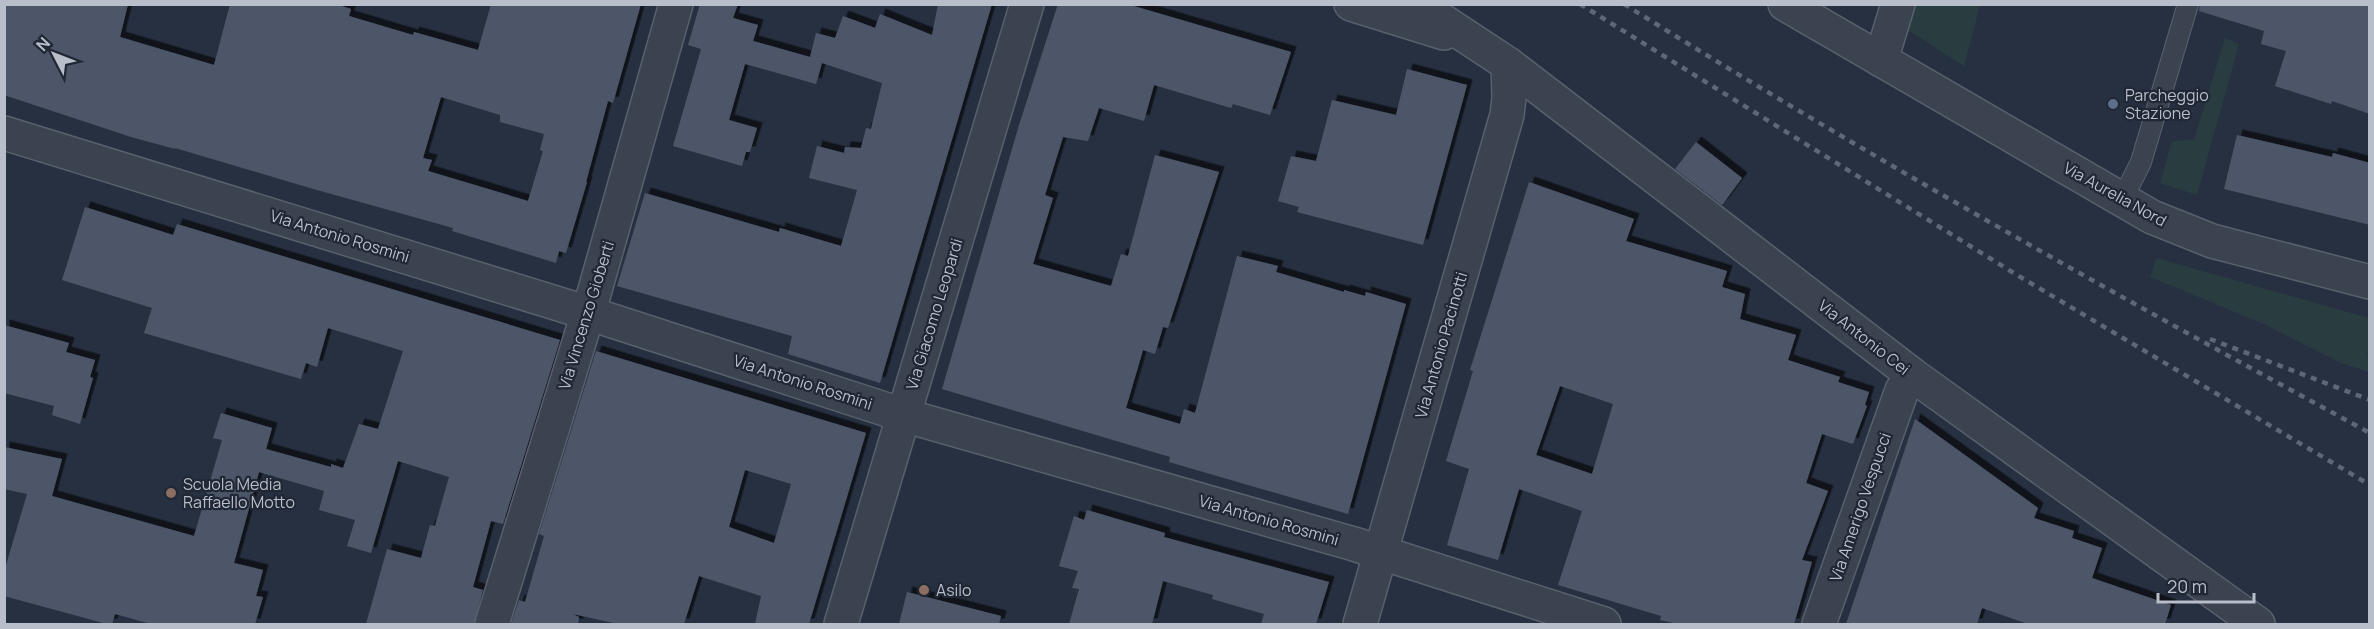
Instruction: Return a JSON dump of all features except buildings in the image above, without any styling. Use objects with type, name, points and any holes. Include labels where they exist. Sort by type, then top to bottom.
[{"type":"street","name":"Via Vincenzo Gioberti","points":[[492,624],[588,313],[676,4]]},
{"type":"street","name":"Via Giacomo Leopardi","points":[[841,624],[1027,4]]},
{"type":"street","name":"Via Antonio Cei","points":[[1351,4],[1475,42]]},
{"type":"street","name":"Via Antonio Cei","points":[[1417,4],[1508,64],[1914,376],[2259,624]]},
{"type":"street","name":"Via Aurelia Nord","points":[[1785,4],[2152,217],[2212,241],[2370,282]]},
{"type":"street","points":[[1881,60],[1898,4]]},
{"type":"street","name":"Via Antonio Pacinotti","points":[[1360,624],[1507,115],[1508,64]]},
{"type":"street","name":"Via Antonio Rosmini","points":[[4,133],[588,313],[903,414],[1380,553],[1604,624]]},
{"type":"street","name":"Via Amerigo Vespucci","points":[[1819,624],[1902,390]]},
{"type":"lane","points":[[2122,200],[2141,162],[2188,4]]},
{"type":"green space","points":[[1906,5],[1980,5],[1964,66],[1900,25]]},
{"type":"green space","points":[[2225,38],[2239,44],[2197,195],[2160,183],[2172,141],[2194,140]]},
{"type":"green space","points":[[2156,258],[2369,318],[2367,355],[2369,356],[2369,372],[2341,363],[2264,324],[2150,277]]},
{"type":"railway","points":[[1580,4],[2017,275],[2370,485]]},
{"type":"railway","points":[[1624,4],[1808,116],[1993,224],[2370,433]]},
{"type":"railway","points":[[2210,339],[2370,400]]},
{"type":"place","name":"Parcheggio Stazione","points":[[2113,104]]},
{"type":"place","name":"Scuola Media Raffaello Motto","points":[[171,493]]},
{"type":"place","name":"Asilo","points":[[924,590]]}]
